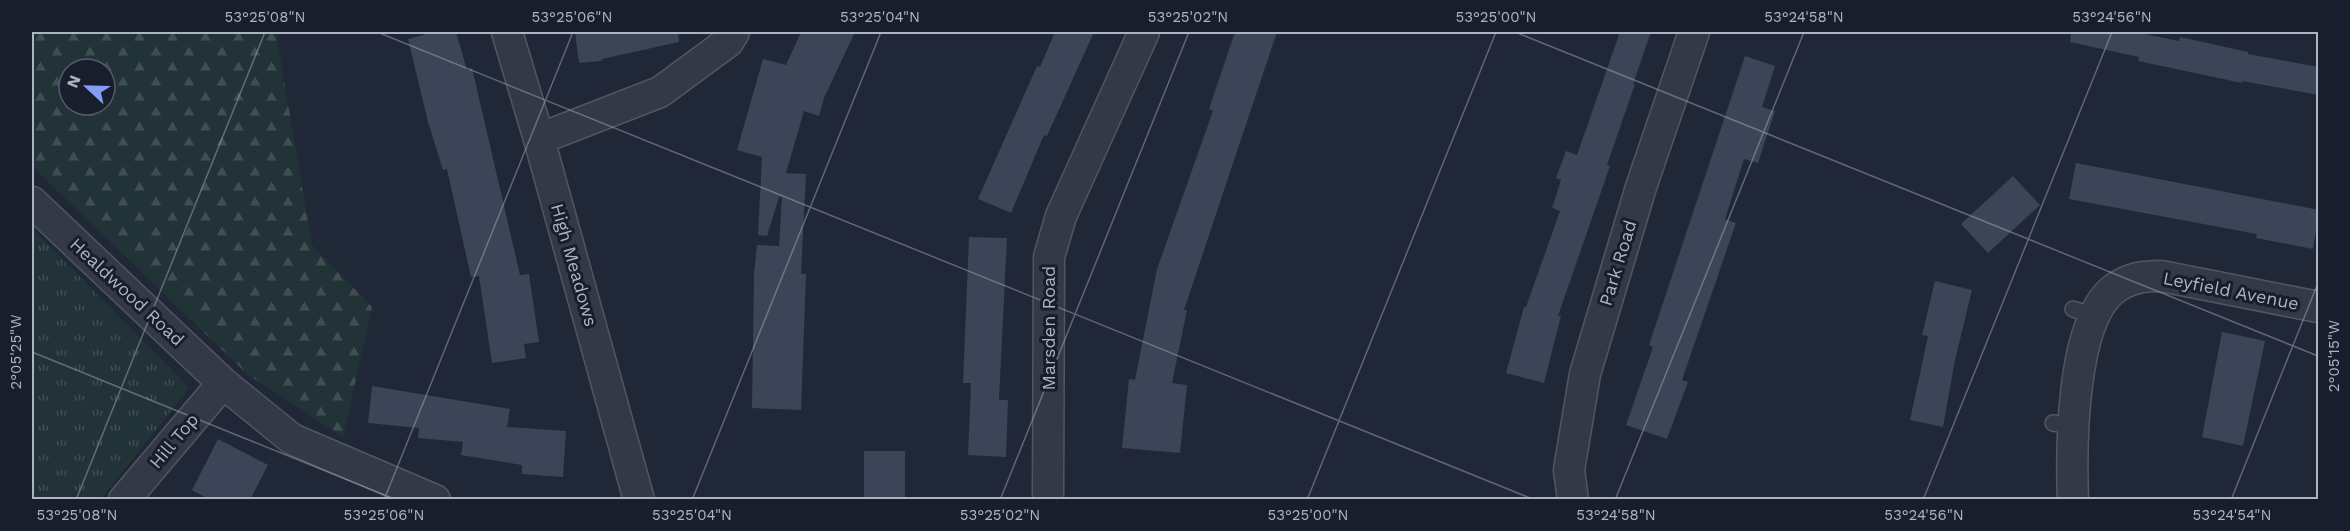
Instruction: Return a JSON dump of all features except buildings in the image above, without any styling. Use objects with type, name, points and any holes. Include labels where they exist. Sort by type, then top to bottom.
[{"type":"street","name":"High Meadows","points":[[507,32],[639,500]]},
{"type":"street","points":[[539,139],[660,92],[728,42],[734,32]]},
{"type":"street","name":"Marsden Road","points":[[1048,500],[1049,257],[1061,216],[1144,32]]},
{"type":"street","name":"Park Road","points":[[1573,500],[1569,470],[1585,374],[1641,187],[1694,32]]},
{"type":"street","name":"Healdwood Road","points":[[32,202],[223,383],[292,439],[435,500]]},
{"type":"street","name":"Leyfield Avenue","points":[[2073,500],[2071,442],[2063,425],[2075,396],[2084,351],[2084,313],[2112,290],[2129,279],[2161,276],[2319,307]]},
{"type":"street","name":"Hill Top","points":[[124,500],[223,383]]},
{"type":"green space","points":[[32,32],[282,32],[277,39],[312,245],[372,307],[343,437],[247,374],[32,166]]},
{"type":"green space","points":[[32,228],[189,388],[101,499],[32,499]]}]
